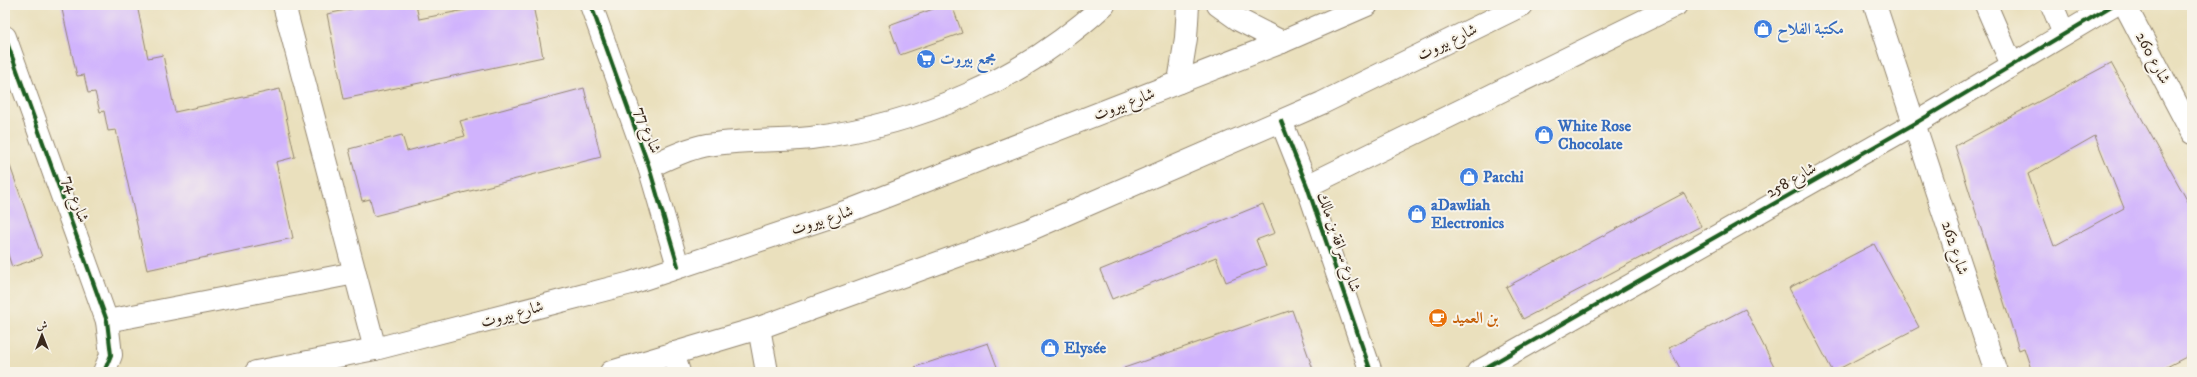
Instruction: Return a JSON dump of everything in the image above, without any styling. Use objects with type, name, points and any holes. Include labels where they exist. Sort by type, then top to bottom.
[{"type":"street","points":[[284,5],[375,349]]},
{"type":"street","name":"شارع 77","points":[[591,5],[649,167],[678,266]]},
{"type":"street","points":[[649,167],[674,155],[701,146],[729,142],[801,139],[845,134],[888,124],[931,111],[972,94],[1011,74],[1049,50],[1084,23],[1104,5]]},
{"type":"street","points":[[1179,82],[1186,38],[1188,5]]},
{"type":"street","points":[[1218,5],[1254,29],[1282,42]]},
{"type":"street","name":"شارع بيروت","points":[[256,372],[375,349],[630,282],[851,210],[1282,42],[1367,5]]},
{"type":"street","name":"شارع بيروت","points":[[621,371],[676,363],[759,328],[1029,230],[1329,100],[1522,5]]},
{"type":"street","points":[[1307,186],[1676,5]]},
{"type":"street","name":"شارع 262","points":[[1875,5],[1996,372]]},
{"type":"street","points":[[1986,5],[2012,65]]},
{"type":"street","points":[[2052,5],[2064,34]]},
{"type":"street","name":"شارع 258","points":[[1478,372],[1914,124],[2113,5]]},
{"type":"street","name":"شارع 260","points":[[2125,5],[2192,133]]},
{"type":"street","name":"شارع 74","points":[[5,37],[107,321],[111,355],[104,372]]},
{"type":"street","name":"شارع سراقة بن مالك","points":[[1281,120],[1307,186],[1371,372]]},
{"type":"street","points":[[107,321],[355,273]]},
{"type":"street","points":[[759,328],[767,372]]},
{"type":"building","points":[[61,5],[137,5],[148,58],[163,55],[175,112],[280,89],[295,157],[276,162],[293,238],[147,270],[116,130],[108,131],[104,111],[100,112],[95,92],[88,93],[84,75],[77,76]]},
{"type":"building","points":[[370,5],[416,5],[419,19],[490,5],[533,5],[543,57],[344,99],[327,14]]},
{"type":"building","points":[[944,5],[952,5],[962,33],[900,55],[889,25]]},
{"type":"building","points":[[2111,63],[2192,209],[2192,354],[2157,372],[2032,372],[2024,348],[2019,350],[1955,146]],"holes":[[[2095,136],[2124,208],[2054,246],[2028,174]]]},
{"type":"building","points":[[584,88],[601,157],[374,216],[370,199],[362,201],[349,149],[402,135],[407,151],[465,136],[460,121]]},
{"type":"building","points":[[9,163],[42,257],[12,267],[5,245],[5,164]]},
{"type":"building","points":[[1684,193],[1701,226],[1523,319],[1506,287]]},
{"type":"building","points":[[1263,204],[1275,233],[1256,240],[1266,266],[1226,282],[1216,257],[1112,299],[1100,270]]},
{"type":"building","points":[[1874,244],[1919,327],[1833,372],[1789,288]]},
{"type":"building","points":[[1745,309],[1777,372],[1682,372],[1669,348]]},
{"type":"building","points":[[1292,310],[1314,372],[1125,372],[1124,368]]},
{"type":"building","points":[[988,343],[999,372],[916,372],[915,367]]},
{"type":"cycle path","points":[[591,5],[649,167],[678,266]]},
{"type":"cycle path","points":[[1478,372],[1914,124],[2113,5]]},
{"type":"cycle path","points":[[5,37],[107,321],[111,355],[104,372]]},
{"type":"cycle path","points":[[1281,121],[1307,186],[1371,372]]},
{"type":"place","name":"مكتبة الفلاح","points":[[1763,29]]},
{"type":"place","name":"مجمع بيروت","points":[[926,59]]},
{"type":"place","name":"White Rose Chocolate","points":[[1544,135]]},
{"type":"place","name":"Patchi","points":[[1469,177]]},
{"type":"place","name":"aDawliah Electronics","points":[[1417,214]]},
{"type":"place","name":"بن العميد","points":[[1438,318]]},
{"type":"place","name":"Elysée","points":[[1050,348]]}]
